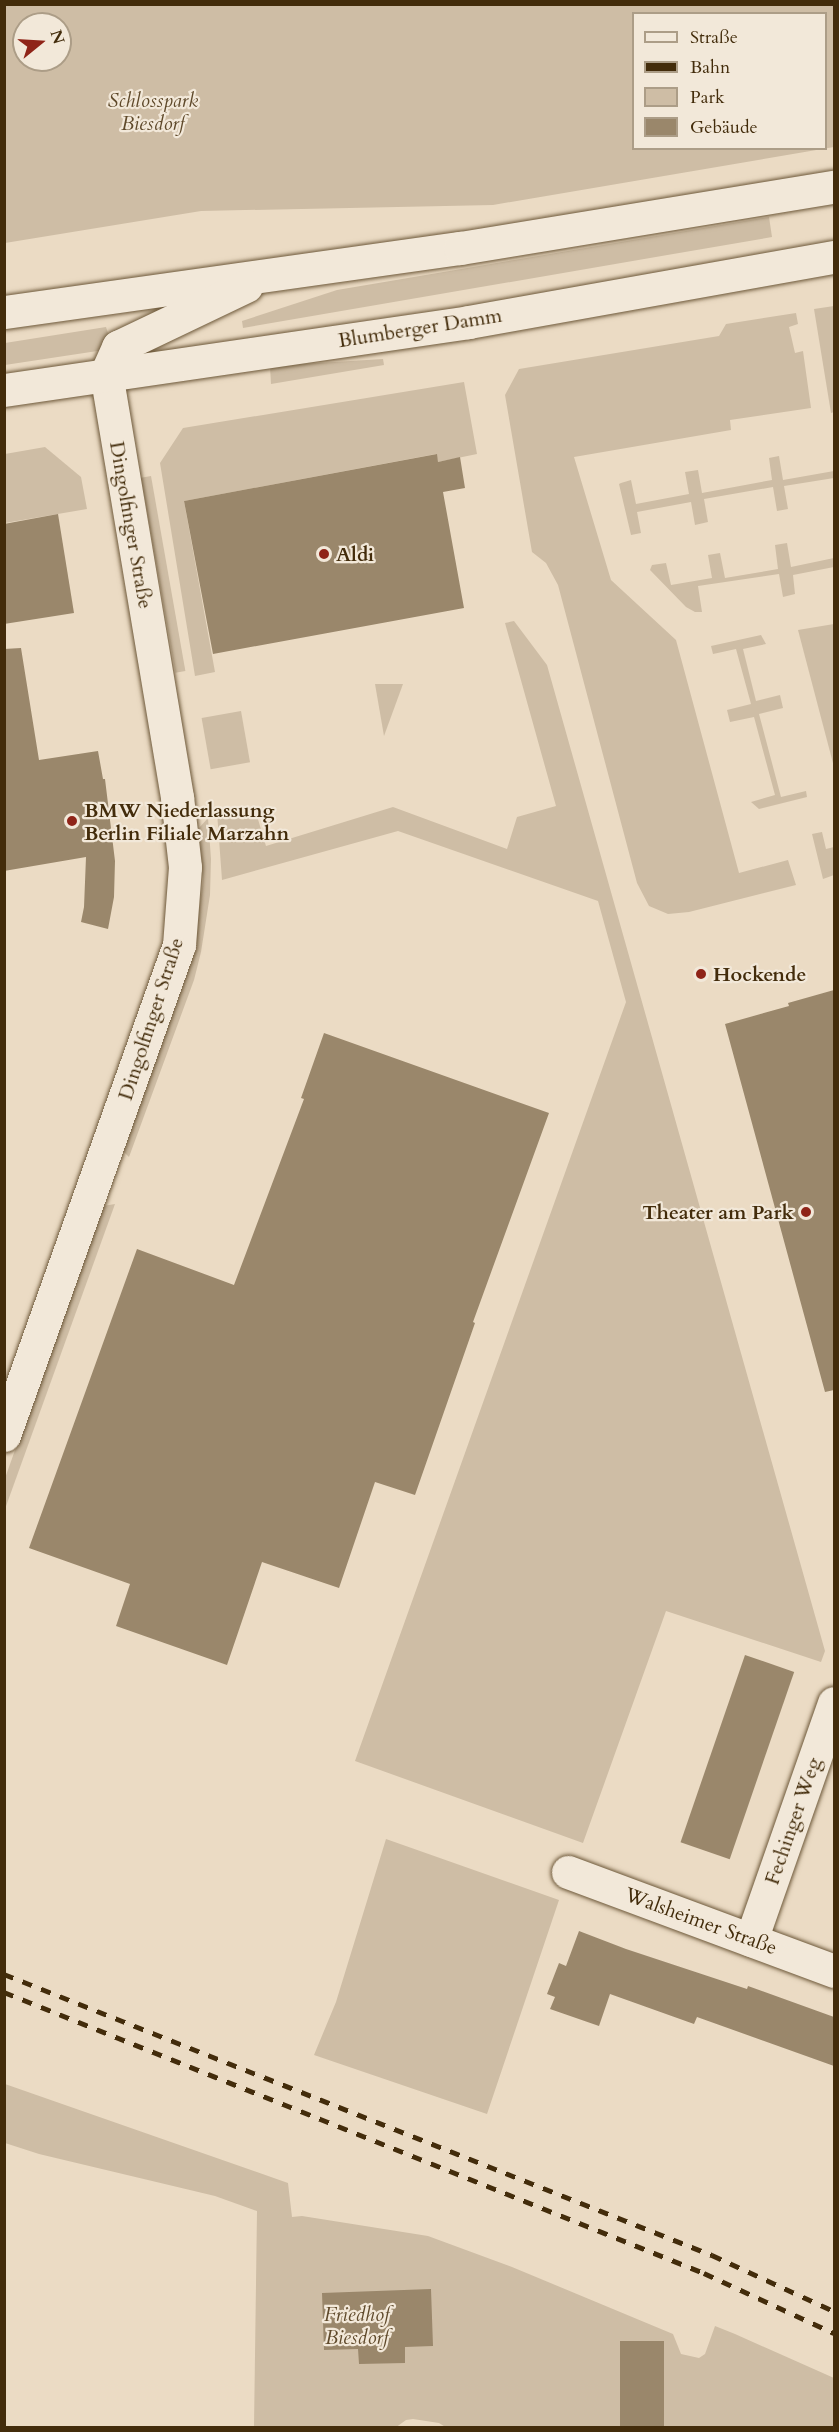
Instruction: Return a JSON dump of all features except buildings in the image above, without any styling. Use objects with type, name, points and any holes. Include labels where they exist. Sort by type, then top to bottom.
[{"type":"main road","points":[[4,312],[460,248],[834,187]]},
{"type":"main road","name":"Blumberger Damm","points":[[4,390],[468,322],[834,257]]},
{"type":"main road","points":[[106,374],[118,346],[274,273]]},
{"type":"main road","name":"Dingolfinger Straße","points":[[4,1435],[179,945],[185,867],[178,809],[106,374]]},
{"type":"main road","name":"Fechinger Weg","points":[[751,1940],[834,1702]]},
{"type":"main road","name":"Walsheimer Straße","points":[[568,1872],[834,1971]]},
{"type":"green space","name":"Schlosspark Biesdorf","points":[[5,4],[834,5],[834,147],[827,148],[827,12],[632,12],[632,150],[816,150],[493,205],[201,211],[5,243]]},
{"type":"green space","points":[[769,217],[772,237],[243,328],[242,321],[337,290]]},
{"type":"green space","points":[[834,306],[834,412],[831,413],[814,309]]},
{"type":"green space","points":[[796,313],[798,324],[789,327],[795,353],[803,351],[811,408],[730,420],[731,430],[574,457],[611,580],[676,640],[739,873],[788,860],[796,885],[689,912],[668,914],[649,906],[637,883],[558,585],[546,563],[532,552],[505,395],[519,369],[719,336],[726,324]]},
{"type":"green space","points":[[106,327],[110,339],[104,350],[5,365],[5,343]]},
{"type":"green space","points":[[383,359],[384,365],[271,384],[270,366]]},
{"type":"green space","points":[[464,382],[477,454],[438,462],[436,454],[184,501],[215,672],[195,676],[160,463],[183,428]]},
{"type":"green space","points":[[45,447],[81,477],[87,509],[5,523],[5,454]]},
{"type":"green space","points":[[779,456],[783,480],[834,471],[834,478],[784,486],[788,509],[777,511],[773,487],[704,499],[708,522],[695,525],[691,502],[637,512],[641,533],[631,535],[619,484],[631,480],[636,504],[689,494],[685,472],[698,470],[702,493],[772,480],[769,458]]},
{"type":"green space","points":[[151,476],[185,671],[176,673],[141,478]]},
{"type":"green space","points":[[787,543],[791,567],[834,558],[834,567],[793,575],[795,594],[783,597],[779,574],[698,586],[702,612],[695,612],[686,607],[650,570],[652,565],[666,563],[671,585],[712,578],[708,555],[720,553],[725,578],[778,569],[775,545]]},
{"type":"green space","points":[[514,621],[547,665],[825,1651],[821,1662],[666,1611],[583,1843],[355,1761],[626,1002],[598,901],[398,831],[222,880],[217,812],[246,807],[257,816],[266,846],[393,807],[507,849],[517,817],[556,806],[505,623]]},
{"type":"green space","points":[[834,624],[834,767],[798,630]]},
{"type":"green space","points":[[761,635],[766,644],[743,649],[756,701],[780,695],[783,708],[759,714],[781,797],[806,791],[807,797],[759,809],[751,802],[775,795],[754,717],[730,722],[727,710],[751,704],[736,649],[713,654],[711,646]]},
{"type":"green space","points":[[375,684],[403,684],[384,736]]},
{"type":"green space","points":[[241,711],[250,762],[211,769],[202,718]]},
{"type":"green space","points":[[208,818],[211,859],[210,895],[201,952],[194,980],[129,1157],[123,1151],[187,970],[196,933],[203,881],[199,828]]},
{"type":"green space","points":[[822,832],[826,849],[834,847],[834,875],[823,879],[812,834]]},
{"type":"green space","points":[[115,1204],[5,1509],[4,1481],[65,1310],[103,1206]]},
{"type":"green space","points":[[386,1839],[559,1900],[487,2114],[314,2055],[336,2002]]},
{"type":"green space","name":"Friedhof Biesdorf","points":[[5,2084],[288,2183],[292,2217],[302,2216],[428,2236],[512,2267],[673,2334],[681,2354],[699,2358],[705,2354],[715,2326],[735,2334],[834,2378],[834,2427],[447,2428],[439,2423],[413,2419],[406,2420],[395,2428],[254,2427],[257,2211],[215,2196],[39,2154],[5,2143]]},
{"type":"railway","points":[[4,1974],[712,2255],[834,2311]]},
{"type":"railway","points":[[4,1992],[704,2273],[834,2333]]},
{"type":"place","name":"Aldi","points":[[324,554]]},
{"type":"place","name":"BMW Niederlassung Berlin Filiale Marzahn","points":[[72,821]]},
{"type":"place","name":"Hockende","points":[[701,974]]},
{"type":"place","name":"Theater am Park","points":[[806,1212]]}]
